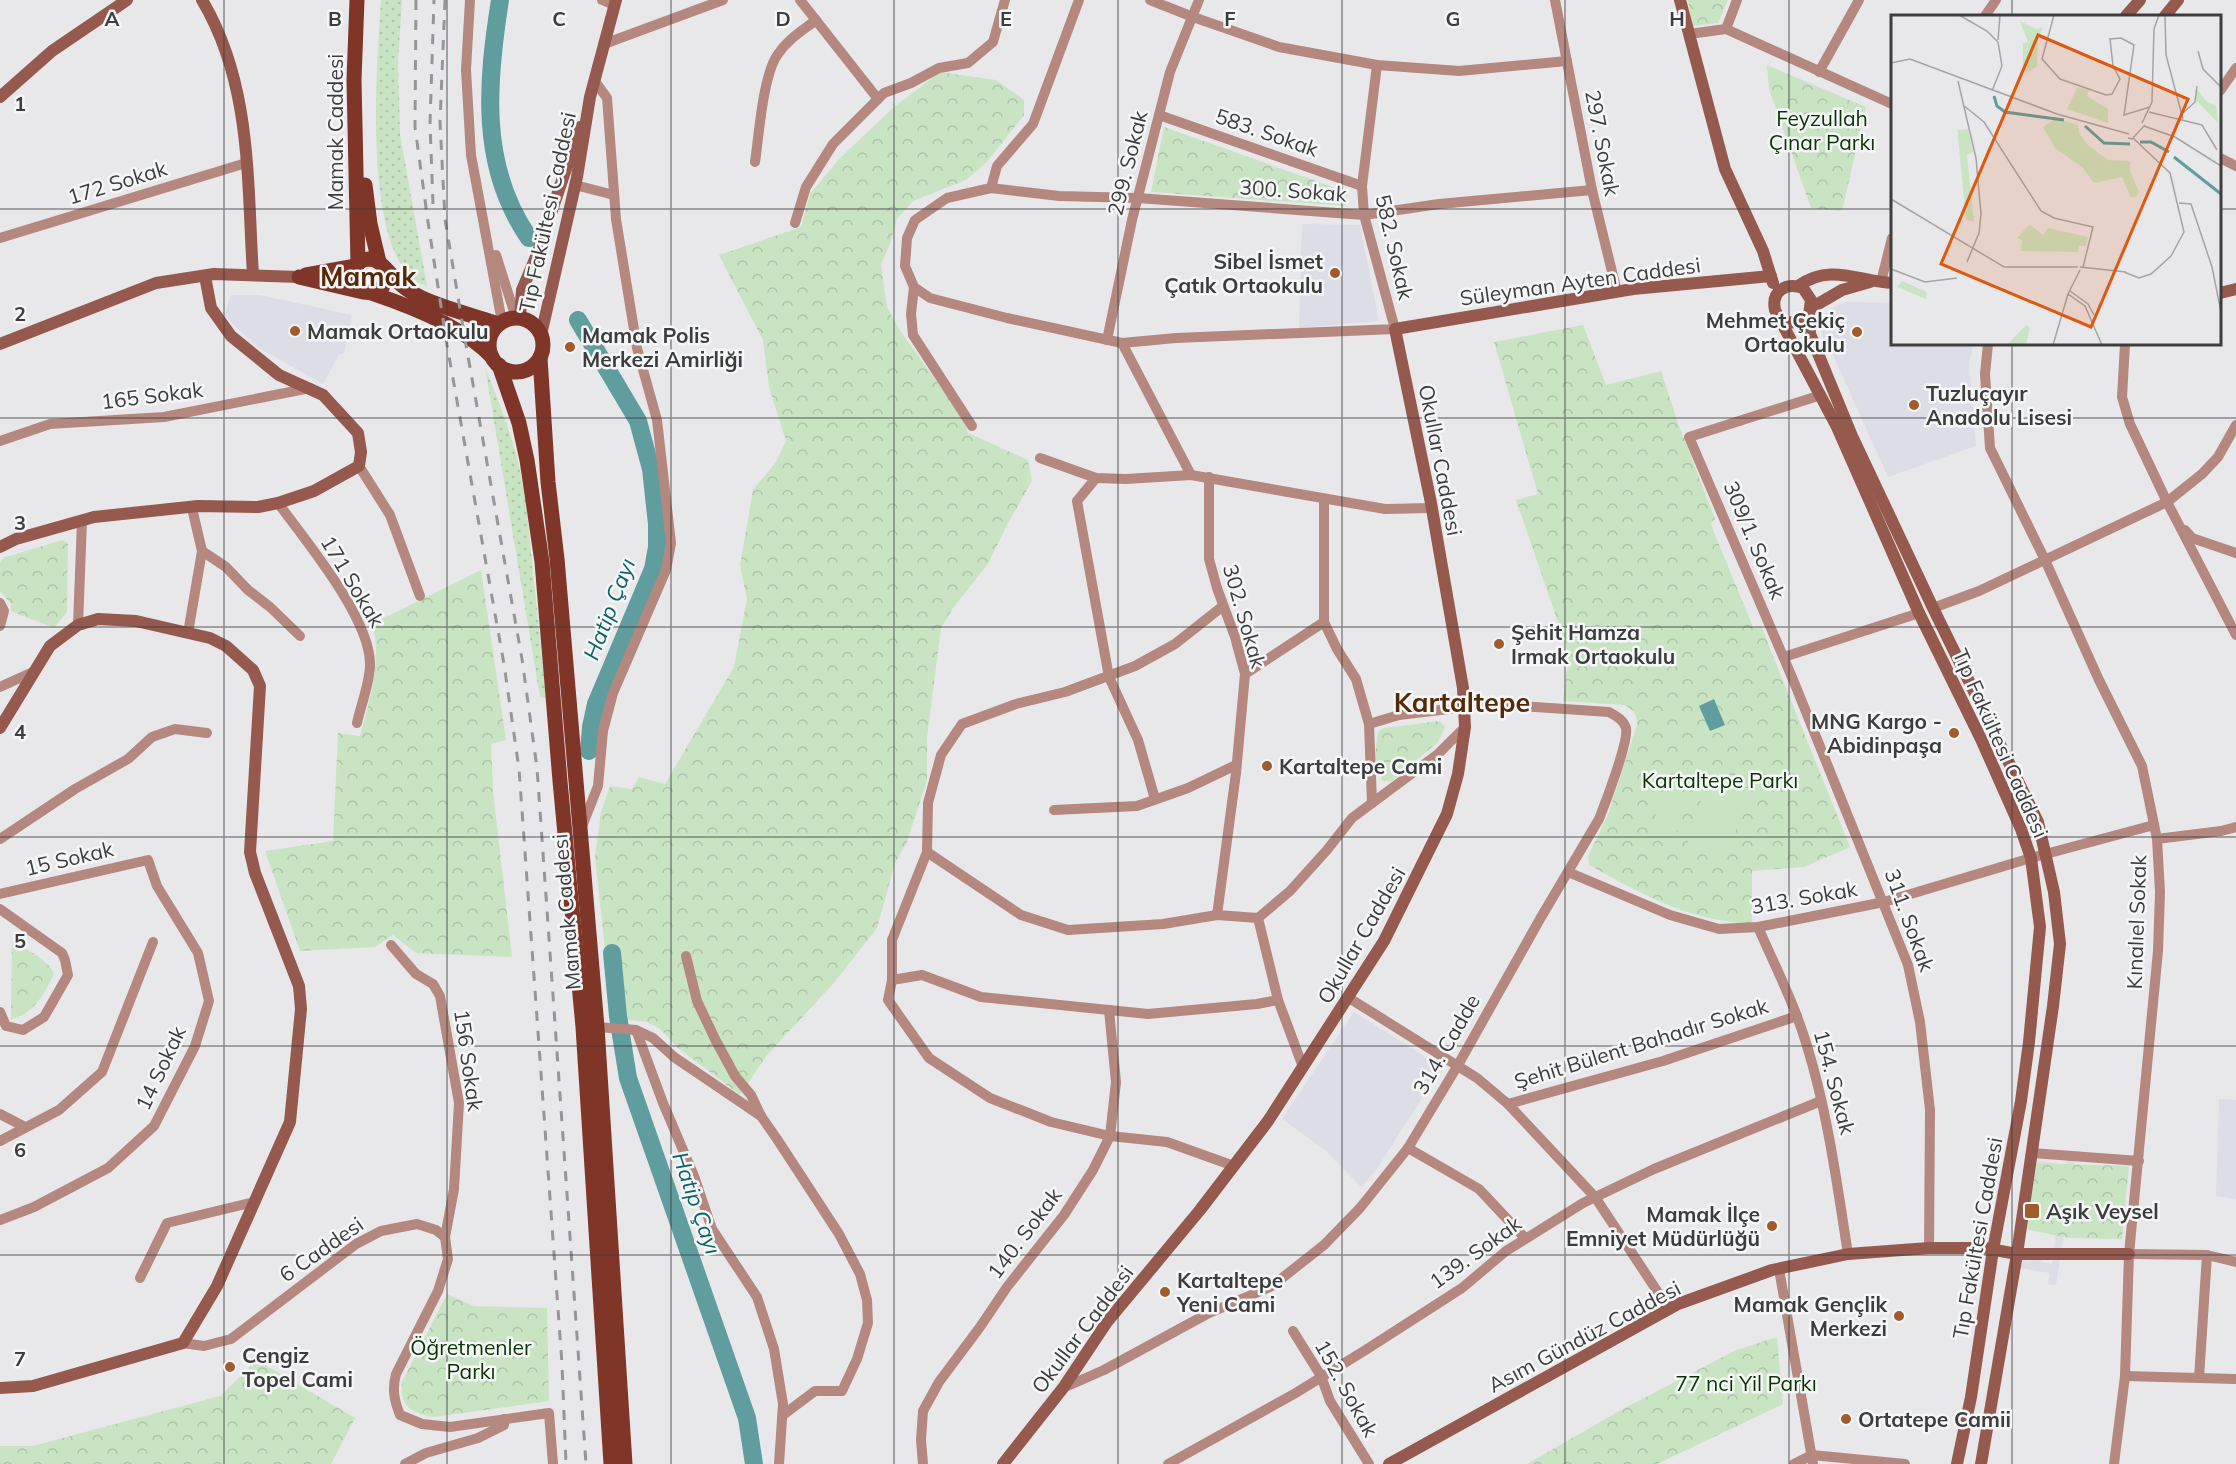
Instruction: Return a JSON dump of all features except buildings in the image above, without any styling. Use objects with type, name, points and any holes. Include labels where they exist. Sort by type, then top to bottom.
[{"type":"main road","name":"Mamak Caddesi","points":[[357,0],[354,90],[357,265]]},
{"type":"main road","name":"Mamak Caddesi","points":[[366,0],[364,173],[370,224],[381,264]]},
{"type":"main road","points":[[299,277],[357,265],[365,260],[381,264],[396,281],[418,297],[509,321],[531,322],[541,335],[543,351],[540,358],[529,369],[514,372],[496,362],[489,343],[491,336],[509,321]]},
{"type":"main road","points":[[357,265],[354,270],[354,281],[360,290],[368,293],[382,288],[385,283],[387,278],[381,264]]},
{"type":"main road","name":"Mamak Caddesi","points":[[299,277],[368,293],[415,310],[470,336],[496,362],[519,423],[527,460],[542,562],[562,813],[583,1028],[611,1464]]},
{"type":"main road","name":"Mamak Caddesi","points":[[540,358],[548,482],[557,559],[597,1027],[625,1464]]},
{"type":"street","points":[[0,97],[52,51],[127,0]]},
{"type":"street","points":[[202,0],[231,64],[243,120],[253,275]]},
{"type":"street","points":[[470,0],[466,81],[471,155],[509,321]]},
{"type":"street","points":[[602,0],[615,3]]},
{"type":"street","points":[[604,44],[723,0]]},
{"type":"street","points":[[800,0],[878,99]]},
{"type":"street","points":[[795,223],[806,187],[833,144],[884,93],[939,69],[968,63],[993,42],[1005,0]]},
{"type":"street","points":[[991,188],[997,166],[1034,124],[1079,0]]},
{"type":"street","points":[[1150,0],[1279,47],[1377,65],[1459,71],[1567,62]]},
{"type":"street","name":"299. Sokak","points":[[1107,340],[1138,198],[1170,72],[1199,0]]},
{"type":"street","name":"297. Sokak","points":[[1554,0],[1592,190],[1617,292]]},
{"type":"street","points":[[1680,0],[1725,170],[1763,251],[1776,296],[1774,305],[1780,319],[1794,323],[1803,320],[1810,312],[1842,290],[1882,282]]},
{"type":"street","points":[[1725,29],[1737,0]]},
{"type":"street","points":[[1820,72],[1859,0]]},
{"type":"street","points":[[1986,15],[1996,0]]},
{"type":"street","points":[[2127,15],[2140,0]]},
{"type":"street","points":[[2166,15],[2178,0]]},
{"type":"street","name":"Tıp Fakültesi Caddesi","points":[[541,335],[575,185],[590,97],[615,3]]},
{"type":"street","points":[[755,162],[765,92],[776,56],[788,40],[816,20]]},
{"type":"street","points":[[1689,34],[1725,29],[1891,103]]},
{"type":"street","name":"582. Sokak","points":[[1377,65],[1362,186],[1364,215],[1395,329]]},
{"type":"street","points":[[2221,90],[2236,68]]},
{"type":"street","points":[[580,832],[598,786],[603,731],[613,693],[666,570],[671,543],[657,420],[637,348],[616,219],[607,98],[594,80]]},
{"type":"street","name":"Tıp Fakültesi Caddesi","points":[[509,321],[538,252],[590,97]]},
{"type":"street","name":"583. Sokak","points":[[1159,116],[1362,186]]},
{"type":"street","points":[[2221,159],[2236,166]]},
{"type":"street","name":"172 Sokak","points":[[0,238],[246,163]]},
{"type":"street","points":[[575,185],[614,195]]},
{"type":"street","name":"300. Sokak","points":[[914,287],[905,266],[907,238],[915,220],[947,198],[991,188],[1059,196],[1138,198],[1364,215],[1439,204],[1592,190]]},
{"type":"street","points":[[1882,282],[1891,246]]},
{"type":"street","points":[[1798,286],[1809,278],[1843,273],[1882,282]]},
{"type":"street","points":[[205,276],[211,308],[231,336],[279,375],[323,395],[358,433],[361,452],[359,466],[390,515],[420,596]]},
{"type":"street","points":[[0,344],[156,283],[205,276],[299,277]]},
{"type":"street","name":"Süleyman Ayten Caddesi","points":[[1395,329],[1617,292],[1771,276]]},
{"type":"street","points":[[1776,296],[1785,287],[1798,286],[1809,295],[1810,334],[1852,435],[1933,608],[2038,822],[2055,892],[2060,944],[2054,1006],[2017,1254],[1981,1464]]},
{"type":"street","points":[[972,426],[913,335],[910,315],[914,287],[930,298],[1006,318],[1122,343],[1176,338],[1395,329]]},
{"type":"street","points":[[2221,293],[2236,289]]},
{"type":"street","name":"Tıp Fakültesi Caddesi","points":[[1780,319],[1821,395],[1919,613],[1981,739],[2021,829],[2031,858],[2040,927],[2039,962],[2021,1101],[1993,1250],[1971,1397],[1957,1464]]},
{"type":"street","name":"Okullar Caddesi","points":[[1003,1464],[1063,1388],[1107,1322],[1268,1121],[1384,941],[1447,814],[1458,774],[1465,727],[1464,687],[1432,508],[1395,329]]},
{"type":"street","points":[[1122,343],[1191,475]]},
{"type":"street","name":"Kınalıel Sokak","points":[[1988,345],[1984,374],[1990,448],[2142,766],[2157,839],[2160,892],[2158,951],[2129,1254],[2125,1376],[2114,1464]]},
{"type":"street","points":[[2125,345],[2122,397],[2130,424],[2177,522],[2236,635]]},
{"type":"street","name":"165 Sokak","points":[[0,441],[50,424],[164,417],[310,388]]},
{"type":"street","name":"309/1. Sokak","points":[[1784,657],[1689,437],[1821,395]]},
{"type":"street","points":[[1933,608],[1978,591],[2167,502],[2202,474],[2217,457],[2236,425]]},
{"type":"street","points":[[1040,458],[1096,478],[1191,475],[1385,509],[1432,508]]},
{"type":"street","points":[[0,547],[16,539],[94,517],[198,506],[258,507],[279,503],[314,491],[359,466]]},
{"type":"street","name":"302. Sokak","points":[[1209,477],[1209,559],[1245,674],[1217,915]]},
{"type":"street","points":[[1096,478],[1077,501],[1109,677],[1138,740],[1155,799]]},
{"type":"street","points":[[1324,499],[1324,622],[1356,679],[1369,724],[1372,803]]},
{"type":"street","name":"171 Sokak","points":[[279,503],[351,608],[368,644],[370,666],[357,723]]},
{"type":"street","points":[[188,633],[202,551],[192,508]]},
{"type":"street","points":[[78,625],[82,521]]},
{"type":"street","points":[[2177,522],[2192,538],[2236,553]]},
{"type":"street","points":[[202,551],[226,567],[248,590],[270,607],[300,636]]},
{"type":"street","points":[[0,603],[4,611],[0,626]]},
{"type":"street","points":[[1223,606],[1175,644],[1135,666],[1065,692],[1016,704],[962,724],[941,755],[928,803],[927,852],[892,940],[892,980],[888,1000],[929,1058],[990,1098],[1051,1122],[1110,1136],[1167,1142],[1234,1166]]},
{"type":"street","points":[[1784,657],[1919,613]]},
{"type":"street","points":[[0,728],[50,646],[78,625],[98,620],[136,621],[210,638],[226,646],[253,670],[260,686],[250,852],[255,873],[299,986],[301,1009],[290,1122],[217,1286],[183,1343]]},
{"type":"street","points":[[1245,674],[1324,622]]},
{"type":"street","name":"311. Sokak","points":[[1784,657],[1908,965],[1920,1022],[1930,1110],[1929,1248]]},
{"type":"street","points":[[0,687],[35,671]]},
{"type":"street","name":"314. Cadde","points":[[1063,1388],[1104,1370],[1207,1314],[1272,1286],[1324,1245],[1360,1208],[1408,1148],[1568,872],[1606,802],[1626,741],[1626,728],[1621,719],[1609,712],[1464,705],[1399,716],[1369,724]]},
{"type":"street","points":[[927,852],[1021,915],[1068,930],[1163,924],[1217,915],[1258,918],[1290,891],[1352,818],[1438,754],[1465,727]]},
{"type":"street","points":[[0,839],[75,789],[128,759],[152,737],[175,729],[207,734]]},
{"type":"street","points":[[1054,810],[1137,806],[1188,788],[1236,765]]},
{"type":"street","name":"313. Sokak","points":[[1568,872],[1670,915],[1719,929],[1758,927],[1884,902],[2031,858],[2154,825]]},
{"type":"street","points":[[2157,839],[2236,827]]},
{"type":"street","name":"15 Sokak","points":[[0,894],[148,860]]},
{"type":"street","name":"14 Sokak","points":[[0,1220],[34,1207],[108,1167],[154,1126],[195,1046],[209,1001],[198,953],[157,886],[148,860]]},
{"type":"street","points":[[0,909],[62,953],[68,975],[44,1017],[22,1030],[6,1026],[0,1012]]},
{"type":"street","points":[[1258,918],[1278,1000],[1303,1067]]},
{"type":"street","name":"154. Sokak","points":[[1758,927],[1808,1046],[1832,1145],[1848,1254]]},
{"type":"street","points":[[0,1141],[59,1110],[102,1072],[153,942]]},
{"type":"street","name":"156 Sokak","points":[[391,945],[416,974],[433,984],[440,996],[459,1103],[454,1189],[445,1237]]},
{"type":"street","points":[[686,956],[697,1001],[710,1029],[735,1076],[751,1095],[761,1116],[839,1234],[860,1274],[867,1300],[868,1323],[857,1359],[842,1391],[815,1391],[783,1415]]},
{"type":"street","points":[[892,980],[922,975],[981,997],[1148,1014],[1278,1000]]},
{"type":"street","name":"Şehit Bülent Bahadır Sokak","points":[[1349,998],[1458,1065],[1508,1104],[1663,1061],[1797,1016]]},
{"type":"street","name":"140. Sokak","points":[[923,1464],[921,1440],[923,1411],[939,1382],[1007,1287],[1064,1215],[1093,1170],[1110,1136],[1116,1082],[1109,1010]]},
{"type":"street","points":[[597,1027],[632,1030],[652,1038],[674,1058],[761,1116]]},
{"type":"street","points":[[632,1030],[694,1176],[712,1229],[757,1297],[774,1349],[783,1404],[779,1464]]},
{"type":"street","name":"139. Sokak","points":[[1168,1464],[1321,1376],[1462,1288],[1525,1238],[1596,1197],[1654,1169],[1821,1101]]},
{"type":"street","points":[[1508,1104],[1596,1197],[1669,1309]]},
{"type":"street","points":[[0,1114],[26,1127]]},
{"type":"street","points":[[1408,1148],[1479,1189],[1525,1238]]},
{"type":"street","points":[[2031,1153],[2139,1161]]},
{"type":"street","points":[[140,1278],[167,1223],[254,1202]]},
{"type":"street","name":"6 Caddesi","points":[[0,1388],[33,1386],[183,1343],[204,1346],[231,1339],[356,1244],[381,1231],[417,1224],[436,1230],[445,1237]]},
{"type":"street","points":[[445,1237],[448,1259],[438,1291],[396,1374],[393,1387],[394,1402],[400,1415],[422,1424],[450,1426],[549,1413],[553,1464]]},
{"type":"street","name":"Asım Gündüz Caddesi","points":[[1389,1464],[1669,1309],[1779,1269],[1848,1254],[1929,1248],[1984,1248],[2017,1254],[2129,1254]]},
{"type":"street","points":[[2129,1254],[2207,1255],[2236,1262]]},
{"type":"street","points":[[2199,1378],[2207,1255]]},
{"type":"street","points":[[1779,1269],[1813,1460]]},
{"type":"street","name":"152. Sokak","points":[[1293,1331],[1321,1376],[1330,1401],[1369,1464]]},
{"type":"street","points":[[2125,1376],[2236,1379]]},
{"type":"street","points":[[405,1464],[426,1453],[478,1438],[504,1425],[504,1419]]},
{"type":"street","points":[[1794,1464],[1813,1460],[1905,1464]]},
{"type":"shaded area","name":"Sibel İsmet Çatık Ortaokulu","points":[[1302,224],[1360,225],[1379,321],[1299,328]]},
{"type":"shaded area","name":"Mamak Ortaokulu","points":[[231,295],[260,295],[352,315],[344,353],[339,355],[323,384],[257,347],[224,315]]},
{"type":"shaded area","name":"Tuzluçayır Anadolu Lisesi","points":[[1845,302],[1891,303],[1891,345],[1973,345],[1969,364],[1976,446],[1888,477],[1833,355],[1824,340],[1820,324],[1828,310]]},
{"type":"shaded area","points":[[1354,1012],[1435,1063],[1440,1070],[1376,1170],[1361,1187],[1325,1150],[1282,1119]]},
{"type":"shaded area","points":[[2219,1099],[2236,1100],[2236,1199],[2216,1196]]},
{"type":"shaded area","points":[[2030,1146],[2037,1147],[2035,1160],[2066,1165],[2068,1152],[2076,1153],[2056,1285],[2048,1284],[2050,1273],[2019,1268],[2017,1279],[2010,1278]],"holes":[[[2033,1170],[2044,1172],[2043,1178],[2052,1180],[2054,1173],[2065,1175],[2059,1214],[2027,1210]],[[2026,1219],[2057,1224],[2052,1264],[2041,1262],[2042,1257],[2034,1253],[2030,1261],[2020,1259]]]},
{"type":"green space","points":[[381,0],[402,0],[398,62],[400,134],[427,286],[411,278],[396,255],[386,223],[379,186],[376,104]]},
{"type":"green space","points":[[1688,0],[1728,0],[1718,23],[1692,26]]},
{"type":"green space","name":"Feyzullah Çınar Parkı","points":[[1767,65],[1866,107],[1842,211],[1811,208],[1769,89]]},
{"type":"green space","points":[[940,72],[996,80],[1024,100],[1024,115],[987,162],[966,180],[913,201],[897,219],[881,264],[887,307],[899,329],[963,418],[968,433],[1028,460],[1032,481],[988,564],[953,608],[941,628],[927,738],[927,780],[907,842],[895,863],[877,928],[833,984],[767,1055],[740,1095],[678,1048],[660,1029],[647,1022],[627,1020],[620,949],[605,950],[595,857],[601,812],[610,786],[632,789],[639,777],[665,784],[734,667],[747,599],[740,565],[753,490],[776,462],[786,441],[769,387],[763,340],[719,255],[801,227],[810,194],[840,158],[894,107]]},
{"type":"green space","points":[[1164,127],[1347,192],[1346,206],[1151,192]]},
{"type":"green space","name":"Kartaltepe Parkı","points":[[1583,325],[1606,385],[1661,371],[1678,423],[1715,519],[1711,523],[1713,530],[1753,627],[1761,626],[1850,847],[1804,867],[1752,871],[1752,924],[1719,920],[1668,905],[1589,865],[1588,856],[1608,815],[1637,725],[1636,715],[1624,705],[1563,701],[1569,654],[1516,500],[1538,494],[1494,342]]},
{"type":"green space","points":[[485,367],[517,456],[526,503],[546,698],[540,697]]},
{"type":"green space","points":[[62,540],[68,543],[67,612],[54,628],[11,611],[11,604],[0,591],[0,563],[3,558]]},
{"type":"green space","points":[[481,570],[506,740],[491,744],[493,791],[512,957],[416,953],[393,935],[375,947],[300,951],[265,851],[333,841],[338,733],[360,736],[374,680],[376,651],[372,624]]},
{"type":"green space","points":[[1439,721],[1445,727],[1438,742],[1392,781],[1382,781],[1374,763],[1378,731],[1385,728]]},
{"type":"green space","points":[[1709,776],[1749,789],[1727,858],[1687,845]]},
{"type":"green space","points":[[1663,795],[1687,803],[1673,842],[1649,834]]},
{"type":"green space","points":[[12,941],[42,959],[54,974],[37,1002],[19,1017],[11,1019]]},
{"type":"green space","points":[[2035,1163],[2129,1166],[2122,1239],[2069,1238],[2025,1229]]},
{"type":"green space","name":"Öğretmenler Parkı","points":[[447,1294],[474,1306],[547,1308],[549,1401],[434,1417],[420,1414],[405,1403],[401,1390],[402,1382]]},
{"type":"green space","name":"77 nci Yil Parkı","points":[[1777,1337],[1783,1404],[1657,1464],[1527,1464],[1621,1410],[1734,1351]]},
{"type":"green space","points":[[257,1360],[355,1418],[331,1464],[0,1464],[0,1446],[33,1446],[220,1396]]},
{"type":"water","points":[[1714,699],[1725,725],[1710,731],[1699,706]]},
{"type":"waterway","name":"Hatip Çayı","points":[[500,0],[490,92],[494,153],[513,210],[529,238]]},
{"type":"waterway","name":"Hatip Çayı","points":[[578,320],[638,421],[651,469],[657,524],[657,547],[653,569],[596,704],[589,751]]},
{"type":"waterway","name":"Hatip Çayı","points":[[612,953],[618,1016],[628,1078],[747,1418],[754,1464]]},
{"type":"railway","points":[[416,0],[415,127],[447,345],[504,664],[519,769],[562,1364],[566,1464]]},
{"type":"railway","points":[[433,204],[430,123],[434,0]]},
{"type":"railway","points":[[445,0],[440,122],[445,219],[522,659],[537,768],[586,1464]]},
{"type":"place","name":"Sibel İsmet Çatık Ortaokulu","points":[[1335,273]]},
{"type":"place","name":"Mamak Ortaokulu","points":[[295,331]]},
{"type":"place","name":"Mehmet Çekiç Ortaokulu","points":[[1857,332]]},
{"type":"place","name":"Mamak Polis Merkezi Amirliği","points":[[570,347]]},
{"type":"place","name":"Tuzluçayır Anadolu Lisesi","points":[[1914,405]]},
{"type":"place","name":"Şehit Hamza Irmak Ortaokulu","points":[[1499,644]]},
{"type":"place","name":"MNG Kargo - Abidinpaşa","points":[[1954,733]]},
{"type":"place","name":"Kartaltepe Cami","points":[[1267,766]]},
{"type":"place","name":"Aşık Veysel","points":[[2032,1211]]},
{"type":"place","name":"Mamak İlçe Emniyet Müdürlüğü","points":[[1772,1226]]},
{"type":"place","name":"Kartaltepe Yeni Cami","points":[[1165,1292]]},
{"type":"place","name":"Mamak Gençlik Merkezi","points":[[1899,1316]]},
{"type":"place","name":"Cengiz Topel Cami","points":[[230,1367]]},
{"type":"place","name":"Ortatepe Camii","points":[[1846,1419]]},
{"type":"district","name":"Mamak","points":[[368,276]]},
{"type":"district","name":"Kartaltepe","points":[[1462,702]]}]
